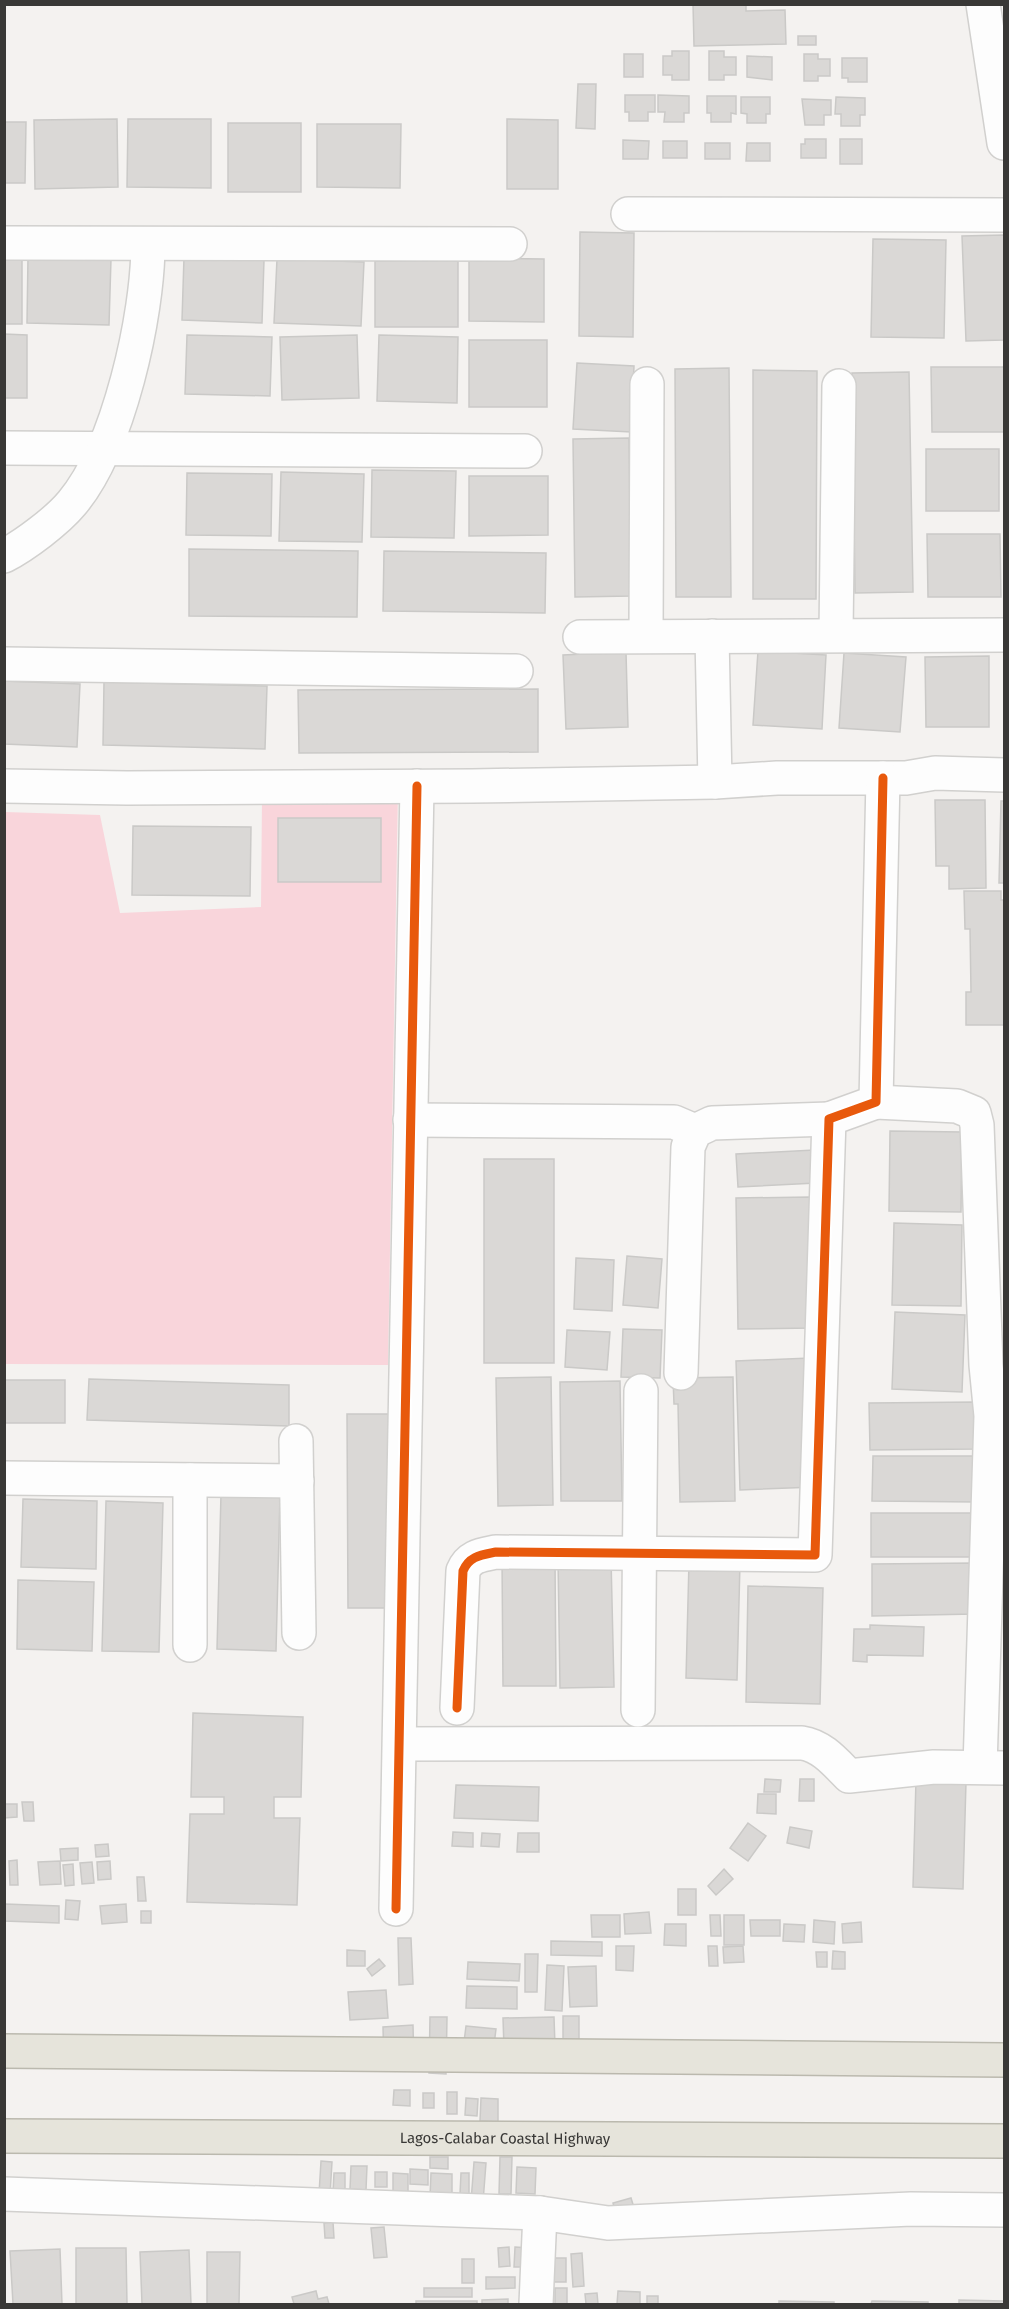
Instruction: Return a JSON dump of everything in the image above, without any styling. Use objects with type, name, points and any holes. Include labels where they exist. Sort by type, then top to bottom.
[{"type":"highway","points":[[4,2050],[1005,2060]]},
{"type":"highway","name":"Lagos-Calabar Coastal Highway","points":[[4,2136],[1005,2141]]},
{"type":"street","points":[[983,4],[1005,143]]},
{"type":"street","points":[[628,214],[1005,215]]},
{"type":"street","points":[[4,243],[510,244]]},
{"type":"street","points":[[4,556],[17,549],[72,504],[90,478],[115,421],[134,353],[148,282],[148,244]]},
{"type":"street","points":[[646,636],[647,384]]},
{"type":"street","points":[[836,636],[839,386]]},
{"type":"street","points":[[4,448],[525,452]]},
{"type":"street","points":[[580,637],[1005,635]]},
{"type":"street","points":[[712,636],[715,782]]},
{"type":"street","points":[[4,664],[516,671]]},
{"type":"street","points":[[4,786],[127,788],[417,786],[715,782],[777,778],[883,778],[935,773],[1005,775]]},
{"type":"street","points":[[876,1102],[883,778]]},
{"type":"street","points":[[396,1909],[417,786]]},
{"type":"street","points":[[400,1744],[802,1743],[813,1744],[849,1776],[934,1767],[992,1767],[991,1416],[986,1365],[977,1125],[974,1113],[957,1106],[876,1102],[829,1119],[711,1123],[694,1131],[688,1147],[681,1373]]},
{"type":"street","points":[[456,1708],[463,1571],[466,1563],[477,1556],[496,1552],[815,1555],[829,1119]]},
{"type":"street","points":[[411,1120],[674,1122],[694,1131]]},
{"type":"street","points":[[638,1710],[641,1391]]},
{"type":"street","points":[[296,1441],[298,1633]]},
{"type":"street","points":[[4,1478],[297,1481]]},
{"type":"street","points":[[190,1480],[190,1645]]},
{"type":"street","points":[[4,2194],[540,2213],[608,2223],[911,2209],[1005,2210]]},
{"type":"street","points":[[536,2304],[540,2213]]},
{"type":"shaded area","points":[[398,788],[388,1365],[5,1364],[5,812],[100,815],[120,913],[261,907],[262,797]]},
{"type":"building","points":[[693,4],[746,4],[746,11],[785,10],[786,44],[694,46]]},
{"type":"building","points":[[798,36],[816,36],[816,45],[798,45]]},
{"type":"building","points":[[672,51],[689,51],[689,80],[672,80],[672,75],[663,75],[663,56],[672,56]]},
{"type":"building","points":[[709,51],[724,51],[724,57],[736,57],[736,75],[724,75],[724,80],[709,80]]},
{"type":"building","points":[[624,54],[643,54],[643,77],[624,77]]},
{"type":"building","points":[[804,54],[818,54],[818,59],[830,59],[830,76],[818,76],[818,81],[804,81]]},
{"type":"building","points":[[747,56],[772,57],[772,80],[747,77]]},
{"type":"building","points":[[842,58],[867,58],[867,82],[848,82],[848,78],[842,78]]},
{"type":"building","points":[[578,84],[596,84],[595,129],[576,128]]},
{"type":"building","points":[[625,95],[655,95],[655,112],[648,112],[648,121],[629,121],[629,112],[625,112]]},
{"type":"building","points":[[658,95],[689,96],[689,113],[684,113],[684,122],[664,122],[665,112],[658,112]]},
{"type":"building","points":[[707,96],[736,96],[736,114],[731,113],[731,122],[711,122],[711,113],[707,113]]},
{"type":"building","points":[[741,97],[770,97],[770,114],[766,114],[766,123],[747,123],[747,114],[741,113]]},
{"type":"building","points":[[836,97],[865,98],[865,115],[860,115],[860,126],[841,126],[841,114],[835,114]]},
{"type":"building","points":[[802,99],[831,100],[831,115],[824,115],[824,125],[805,125]]},
{"type":"building","points":[[117,119],[118,187],[35,189],[34,120]]},
{"type":"building","points":[[128,119],[211,119],[211,188],[127,187]]},
{"type":"building","points":[[507,119],[558,120],[558,189],[507,189]]},
{"type":"building","points":[[4,122],[26,122],[25,183],[4,183]]},
{"type":"building","points":[[228,123],[301,123],[301,192],[228,192]]},
{"type":"building","points":[[317,124],[401,124],[400,188],[317,187]]},
{"type":"building","points":[[805,139],[826,139],[826,158],[801,158],[801,144],[805,144]]},
{"type":"building","points":[[840,139],[862,139],[862,164],[840,164]]},
{"type":"building","points":[[623,140],[649,141],[648,159],[623,159]]},
{"type":"building","points":[[663,141],[687,141],[687,158],[663,158]]},
{"type":"building","points":[[705,143],[730,143],[730,159],[705,159]]},
{"type":"building","points":[[747,143],[770,143],[770,161],[746,161]]},
{"type":"building","points":[[580,232],[634,233],[633,337],[579,336]]},
{"type":"building","points":[[1004,235],[1004,340],[966,341],[962,236]]},
{"type":"building","points":[[873,239],[946,240],[944,338],[871,337]]},
{"type":"building","points":[[22,257],[22,324],[4,324],[4,258]]},
{"type":"building","points":[[28,257],[111,259],[109,325],[27,323]]},
{"type":"building","points":[[184,257],[264,260],[262,323],[182,320]]},
{"type":"building","points":[[469,258],[544,259],[544,322],[469,321]]},
{"type":"building","points":[[277,259],[364,262],[361,326],[274,323]]},
{"type":"building","points":[[375,261],[458,261],[458,327],[375,327]]},
{"type":"building","points":[[4,334],[27,335],[27,398],[4,398]]},
{"type":"building","points":[[187,335],[272,337],[270,396],[185,394]]},
{"type":"building","points":[[357,335],[359,398],[282,400],[280,337]]},
{"type":"building","points":[[379,335],[458,337],[457,403],[377,401]]},
{"type":"building","points":[[469,340],[547,340],[547,407],[469,407]]},
{"type":"building","points":[[577,363],[634,366],[631,432],[573,429]]},
{"type":"building","points":[[931,367],[1004,367],[1004,432],[932,432]]},
{"type":"building","points":[[729,368],[731,597],[676,597],[675,369]]},
{"type":"building","points":[[753,370],[817,371],[816,599],[753,599]]},
{"type":"building","points":[[909,372],[913,592],[855,593],[852,373]]},
{"type":"building","points":[[629,438],[631,596],[575,597],[573,439]]},
{"type":"building","points":[[926,449],[999,449],[999,511],[926,511]]},
{"type":"building","points":[[372,470],[456,471],[454,538],[371,537]]},
{"type":"building","points":[[281,472],[364,474],[362,542],[279,541]]},
{"type":"building","points":[[187,473],[272,474],[271,536],[186,535]]},
{"type":"building","points":[[469,476],[548,476],[548,535],[469,536]]},
{"type":"building","points":[[927,534],[1000,534],[1001,597],[928,597]]},
{"type":"building","points":[[189,549],[358,551],[357,617],[189,616]]},
{"type":"building","points":[[384,551],[546,553],[545,613],[383,611]]},
{"type":"building","points":[[758,651],[826,655],[822,729],[753,725]]},
{"type":"building","points":[[626,652],[628,727],[566,729],[563,655]]},
{"type":"building","points":[[844,653],[906,657],[900,732],[839,728]]},
{"type":"building","points":[[989,656],[989,727],[926,727],[925,657]]},
{"type":"building","points":[[4,681],[80,684],[77,747],[4,744]]},
{"type":"building","points":[[104,682],[267,686],[265,749],[103,745]]},
{"type":"building","points":[[538,689],[538,752],[299,753],[298,690]]},
{"type":"building","points":[[935,800],[985,800],[986,888],[949,889],[949,866],[936,866]]},
{"type":"building","points":[[1001,801],[1004,801],[1004,883],[999,883]]},
{"type":"building","points":[[278,818],[381,818],[381,882],[278,882]]},
{"type":"building","points":[[133,826],[251,827],[250,896],[132,895]]},
{"type":"building","points":[[964,891],[1001,891],[1001,900],[1004,900],[1004,1025],[966,1025],[966,992],[971,992],[970,929],[965,929]]},
{"type":"building","points":[[890,1131],[962,1132],[961,1212],[889,1211]]},
{"type":"building","points":[[814,1150],[816,1183],[738,1187],[736,1154]]},
{"type":"building","points":[[484,1159],[554,1159],[554,1363],[484,1363]]},
{"type":"building","points":[[810,1197],[812,1328],[738,1329],[736,1198]]},
{"type":"building","points":[[894,1223],[962,1225],[961,1306],[892,1305]]},
{"type":"building","points":[[627,1256],[662,1259],[658,1308],[623,1305]]},
{"type":"building","points":[[576,1258],[614,1260],[612,1311],[574,1309]]},
{"type":"building","points":[[895,1312],[965,1315],[962,1392],[892,1389]]},
{"type":"building","points":[[623,1329],[662,1330],[660,1378],[621,1377]]},
{"type":"building","points":[[567,1330],[610,1332],[607,1370],[565,1367]]},
{"type":"building","points":[[810,1358],[815,1487],[740,1490],[736,1361]]},
{"type":"building","points":[[551,1377],[553,1505],[498,1506],[496,1378]]},
{"type":"building","points":[[733,1377],[735,1501],[680,1502],[678,1404],[674,1404],[673,1378]]},
{"type":"building","points":[[89,1379],[289,1385],[289,1426],[87,1420]]},
{"type":"building","points":[[4,1380],[65,1380],[65,1423],[4,1423]]},
{"type":"building","points":[[620,1381],[622,1501],[561,1501],[560,1382]]},
{"type":"building","points":[[976,1402],[976,1449],[870,1450],[869,1403]]},
{"type":"building","points":[[347,1414],[391,1414],[393,1608],[348,1608]]},
{"type":"building","points":[[873,1456],[976,1456],[976,1502],[872,1501]]},
{"type":"building","points":[[221,1494],[280,1496],[276,1651],[217,1649]]},
{"type":"building","points":[[23,1499],[97,1501],[96,1569],[21,1567]]},
{"type":"building","points":[[106,1501],[163,1503],[159,1652],[102,1651]]},
{"type":"building","points":[[871,1513],[974,1513],[974,1557],[871,1557]]},
{"type":"building","points":[[502,1558],[555,1558],[556,1686],[503,1686]]},
{"type":"building","points":[[611,1558],[614,1687],[560,1688],[558,1559]]},
{"type":"building","points":[[689,1562],[740,1563],[737,1680],[686,1678]]},
{"type":"building","points":[[974,1563],[975,1614],[872,1616],[872,1564]]},
{"type":"building","points":[[18,1580],[94,1582],[92,1651],[17,1649]]},
{"type":"building","points":[[748,1586],[823,1588],[820,1704],[746,1702]]},
{"type":"building","points":[[870,1625],[924,1627],[923,1656],[867,1655],[867,1662],[853,1661],[854,1629],[870,1629]]},
{"type":"building","points":[[193,1713],[303,1717],[301,1797],[274,1797],[274,1818],[300,1818],[297,1905],[187,1902],[190,1814],[224,1814],[224,1797],[191,1797]]},
{"type":"building","points":[[765,1779],[781,1780],[780,1792],[764,1792]]},
{"type":"building","points":[[800,1779],[814,1779],[814,1801],[799,1801]]},
{"type":"building","points":[[916,1780],[966,1782],[963,1889],[913,1887]]},
{"type":"building","points":[[456,1785],[539,1787],[538,1821],[454,1818]]},
{"type":"building","points":[[758,1794],[776,1794],[776,1814],[757,1813]]},
{"type":"building","points":[[22,1802],[33,1802],[34,1821],[24,1821]]},
{"type":"building","points":[[4,1804],[17,1804],[17,1817],[4,1818]]},
{"type":"building","points":[[748,1823],[766,1836],[748,1861],[730,1848]]},
{"type":"building","points":[[790,1827],[812,1831],[809,1848],[787,1843]]},
{"type":"building","points":[[453,1832],[473,1833],[473,1847],[452,1846]]},
{"type":"building","points":[[482,1833],[500,1834],[499,1847],[481,1846]]},
{"type":"building","points":[[518,1833],[539,1833],[539,1852],[517,1852]]},
{"type":"building","points":[[108,1844],[109,1856],[96,1857],[95,1845]]},
{"type":"building","points":[[78,1848],[78,1860],[61,1861],[60,1849]]},
{"type":"building","points":[[17,1860],[18,1885],[10,1885],[9,1861]]},
{"type":"building","points":[[60,1861],[61,1884],[40,1885],[38,1862]]},
{"type":"building","points":[[110,1861],[111,1879],[98,1880],[97,1862]]},
{"type":"building","points":[[92,1862],[94,1883],[82,1884],[80,1863]]},
{"type":"building","points":[[73,1864],[74,1885],[65,1886],[63,1865]]},
{"type":"building","points":[[724,1869],[733,1879],[716,1895],[708,1886]]},
{"type":"building","points":[[137,1877],[144,1877],[146,1901],[138,1901]]},
{"type":"building","points":[[678,1889],[696,1889],[696,1915],[678,1915]]},
{"type":"building","points":[[66,1900],[80,1901],[78,1920],[65,1919]]},
{"type":"building","points":[[5,1904],[59,1906],[59,1923],[4,1921]]},
{"type":"building","points":[[126,1904],[127,1922],[102,1924],[100,1906]]},
{"type":"building","points":[[141,1911],[151,1911],[151,1923],[141,1923]]},
{"type":"building","points":[[649,1912],[651,1933],[625,1934],[624,1914]]},
{"type":"building","points":[[591,1915],[620,1915],[620,1937],[592,1937]]},
{"type":"building","points":[[710,1915],[720,1915],[721,1936],[711,1936]]},
{"type":"building","points":[[724,1915],[744,1915],[744,1945],[724,1945]]},
{"type":"building","points":[[750,1920],[780,1920],[780,1936],[751,1936]]},
{"type":"building","points":[[814,1920],[835,1922],[834,1944],[813,1942]]},
{"type":"building","points":[[861,1922],[862,1942],[843,1943],[842,1924]]},
{"type":"building","points":[[665,1924],[686,1924],[686,1946],[664,1945]]},
{"type":"building","points":[[784,1924],[805,1925],[804,1942],[783,1941]]},
{"type":"building","points":[[398,1938],[411,1938],[413,1984],[399,1985]]},
{"type":"building","points":[[551,1941],[602,1942],[602,1956],[551,1955]]},
{"type":"building","points":[[616,1946],[634,1946],[633,1971],[616,1970]]},
{"type":"building","points":[[708,1946],[717,1946],[718,1966],[709,1966]]},
{"type":"building","points":[[743,1946],[744,1962],[724,1963],[723,1947]]},
{"type":"building","points":[[347,1950],[365,1951],[365,1966],[347,1966]]},
{"type":"building","points":[[833,1951],[845,1952],[845,1969],[832,1969]]},
{"type":"building","points":[[816,1952],[827,1952],[827,1967],[817,1967]]},
{"type":"building","points":[[525,1954],[538,1954],[537,1992],[525,1992]]},
{"type":"building","points":[[379,1959],[385,1966],[372,1976],[367,1969]]},
{"type":"building","points":[[468,1962],[520,1964],[519,1981],[467,1979]]},
{"type":"building","points":[[547,1965],[564,1966],[562,2011],[545,2010]]},
{"type":"building","points":[[596,1966],[597,2006],[570,2007],[568,1967]]},
{"type":"building","points":[[467,1986],[517,1987],[517,2009],[466,2008]]},
{"type":"building","points":[[386,1990],[388,2018],[350,2020],[348,1992]]},
{"type":"building","points":[[563,2016],[579,2016],[579,2052],[563,2052]]},
{"type":"building","points":[[430,2017],[447,2017],[446,2074],[429,2073]]},
{"type":"building","points":[[554,2017],[555,2046],[504,2048],[503,2018]]},
{"type":"building","points":[[413,2025],[414,2066],[384,2067],[383,2027]]},
{"type":"building","points":[[466,2026],[496,2029],[494,2045],[464,2042]]},
{"type":"building","points":[[394,2090],[410,2090],[410,2106],[393,2105]]},
{"type":"building","points":[[447,2092],[457,2092],[457,2114],[447,2114]]},
{"type":"building","points":[[423,2093],[434,2093],[434,2108],[423,2108]]},
{"type":"building","points":[[466,2098],[478,2099],[477,2116],[465,2115]]},
{"type":"building","points":[[481,2098],[498,2099],[498,2122],[480,2121]]},
{"type":"building","points":[[430,2157],[448,2157],[448,2169],[430,2168]]},
{"type":"building","points":[[500,2157],[512,2157],[511,2194],[499,2194]]},
{"type":"building","points":[[321,2161],[332,2162],[330,2195],[319,2194]]},
{"type":"building","points":[[474,2162],[486,2163],[483,2202],[471,2202]]},
{"type":"building","points":[[351,2166],[367,2166],[366,2190],[350,2189]]},
{"type":"building","points":[[517,2167],[536,2168],[535,2194],[516,2193]]},
{"type":"building","points":[[410,2169],[428,2170],[428,2185],[410,2184]]},
{"type":"building","points":[[375,2172],[387,2172],[387,2187],[375,2187]]},
{"type":"building","points":[[334,2173],[345,2173],[345,2194],[333,2193]]},
{"type":"building","points":[[393,2173],[408,2174],[408,2192],[393,2191]]},
{"type":"building","points":[[431,2173],[452,2174],[452,2197],[430,2197]]},
{"type":"building","points":[[461,2173],[469,2173],[469,2194],[460,2194]]},
{"type":"building","points":[[631,2198],[636,2214],[617,2219],[613,2203]]},
{"type":"building","points":[[333,2222],[334,2238],[325,2238],[324,2223]]},
{"type":"building","points":[[384,2227],[387,2257],[374,2258],[371,2228]]},
{"type":"building","points":[[509,2247],[510,2266],[499,2267],[498,2248]]},
{"type":"building","points":[[515,2247],[529,2248],[528,2267],[514,2267]]},
{"type":"building","points":[[76,2248],[126,2248],[127,2304],[76,2304]]},
{"type":"building","points":[[60,2249],[62,2304],[13,2304],[10,2251]]},
{"type":"building","points":[[189,2250],[191,2304],[142,2304],[140,2252]]},
{"type":"building","points":[[207,2252],[240,2252],[239,2304],[207,2304]]},
{"type":"building","points":[[582,2253],[584,2286],[573,2287],[571,2254]]},
{"type":"building","points":[[554,2258],[566,2258],[566,2282],[554,2282]]},
{"type":"building","points":[[462,2259],[474,2259],[474,2283],[462,2283]]},
{"type":"building","points":[[486,2277],[515,2277],[515,2288],[486,2289]]},
{"type":"building","points":[[424,2288],[472,2288],[472,2297],[424,2297]]},
{"type":"building","points":[[555,2288],[567,2288],[567,2304],[555,2304]]},
{"type":"building","points":[[316,2291],[318,2299],[327,2297],[329,2304],[294,2304],[292,2297]]},
{"type":"building","points":[[618,2291],[640,2292],[640,2304],[617,2304]]},
{"type":"building","points":[[597,2293],[598,2304],[586,2304],[585,2294]]},
{"type":"building","points":[[647,2296],[658,2296],[658,2304],[647,2304]]},
{"type":"building","points":[[508,2299],[508,2304],[482,2304],[482,2300]]},
{"type":"building","points":[[959,2300],[1004,2301],[1004,2304],[959,2304]]},
{"type":"building","points":[[416,2301],[477,2301],[477,2304],[416,2304]]},
{"type":"building","points":[[779,2301],[834,2302],[834,2304],[779,2304]]},
{"type":"building","points":[[872,2301],[928,2302],[928,2304],[871,2304]]},
{"type":"cycle path","points":[[457,1708],[463,1571],[476,1557],[496,1552],[815,1555],[829,1119],[876,1102],[883,778]]},
{"type":"cycle path","points":[[396,1909],[417,786]]}]
